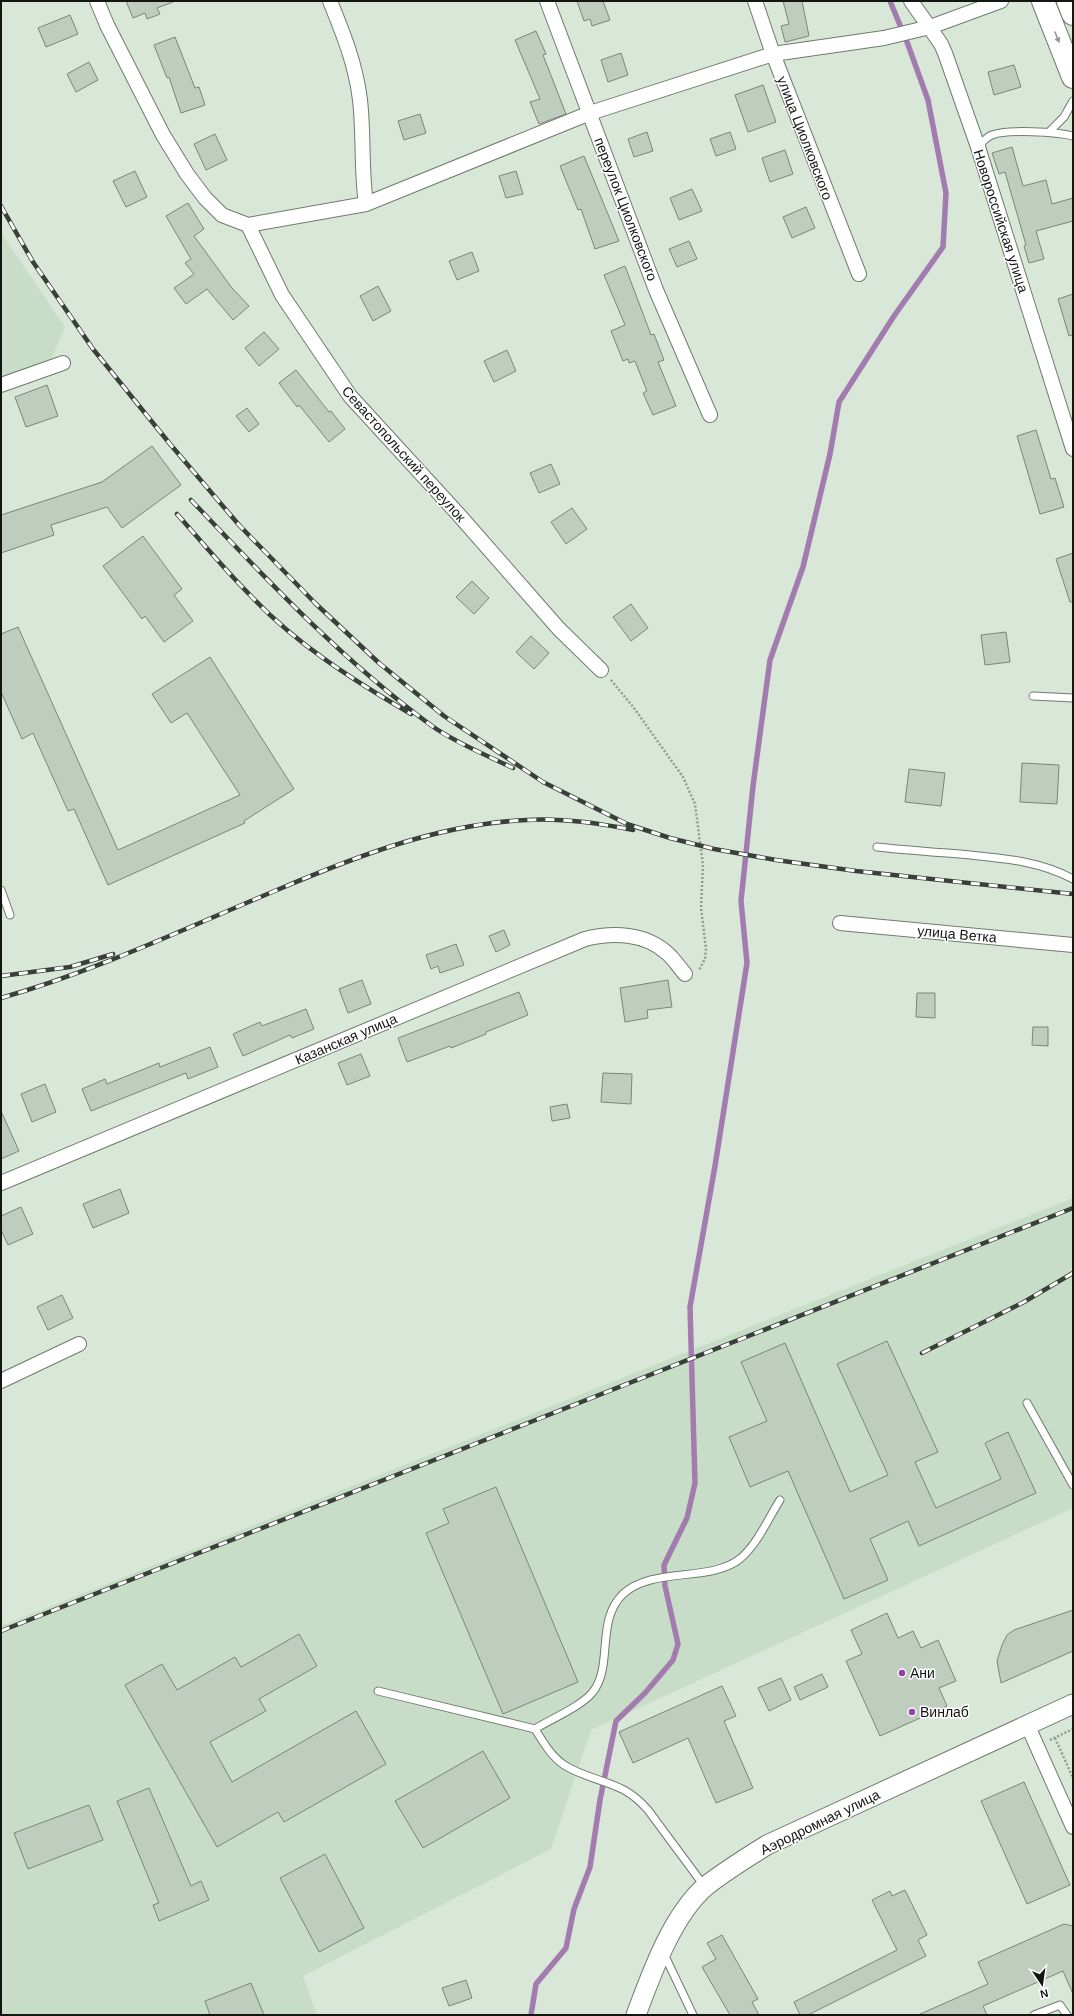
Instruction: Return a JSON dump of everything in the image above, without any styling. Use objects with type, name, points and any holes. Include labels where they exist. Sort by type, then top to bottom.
[{"type":"highway","points":[[1043,1],[1073,77]]},
{"type":"highway","points":[[1068,1],[1073,14]]},
{"type":"street","points":[[97,1],[107,25],[163,135],[187,174],[205,198],[222,215],[248,225],[366,204],[590,113],[772,54],[884,38],[926,28],[1000,1]]},
{"type":"street","points":[[330,1],[341,28],[356,77],[360,102],[363,184],[366,204]]},
{"type":"street","name":"переулок Циолковского","points":[[547,1],[656,290],[710,415]]},
{"type":"street","name":"улица Циолковского","points":[[755,1],[772,54],[859,274]]},
{"type":"street","name":"Новороссийская улица","points":[[911,1],[926,28],[945,53],[978,148],[1073,449]]},
{"type":"street","name":"Севастопольский переулок","points":[[248,225],[282,295],[350,396],[459,514],[559,629],[601,670]]},
{"type":"street","points":[[1,384],[63,363]]},
{"type":"street","name":"улица Ветка","points":[[840,923],[1073,945]]},
{"type":"street","name":"Казанская улица","points":[[1,1183],[585,939],[602,935],[619,935],[634,937],[654,944],[668,953],[685,974]]},
{"type":"street","points":[[1,1381],[79,1344]]},
{"type":"street","name":"Аэродромная улица","points":[[638,2014],[662,1950],[684,1912],[705,1887],[767,1845],[1026,1724],[1073,1704]]},
{"type":"street","points":[[1026,1724],[1073,1827]]},
{"type":"lane","points":[[1049,132],[1064,117],[1073,101]]},
{"type":"lane","points":[[978,148],[992,134],[1049,132],[1073,136]]},
{"type":"lane","points":[[1033,696],[1073,698]]},
{"type":"lane","points":[[877,848],[1013,860],[1056,870],[1073,879]]},
{"type":"lane","points":[[1,890],[10,915]]},
{"type":"lane","points":[[1027,1403],[1073,1485]]},
{"type":"lane","points":[[535,1729],[584,1700],[592,1693],[600,1676],[610,1612],[624,1593],[636,1586],[654,1580],[714,1569],[740,1559],[750,1548],[780,1500]]},
{"type":"lane","points":[[378,1691],[535,1729],[550,1752],[563,1764],[588,1776],[624,1790],[637,1799],[648,1810],[705,1887]]},
{"type":"lane","points":[[662,1950],[693,2015]]},
{"type":"lane","points":[[1034,2015],[1060,2006],[1068,2015]]},
{"type":"path","points":[[601,670],[634,708],[682,777],[695,804],[703,865],[701,908],[706,948],[705,959],[701,968],[693,973],[685,974]]},
{"type":"path","points":[[1036,1746],[1073,1729]]},
{"type":"path","points":[[1055,1738],[1073,1778]]},
{"type":"shaded area","points":[[1,233],[65,327],[50,362],[1,380]]},
{"type":"shaded area","points":[[1073,1198],[1073,1508],[591,1730],[551,1849],[303,1976],[317,2015],[1,2015],[1,1626]]},
{"type":"building","points":[[126,1],[173,2],[157,8],[160,14],[147,19],[145,13],[133,18]]},
{"type":"building","points":[[577,1],[603,1],[610,20],[592,26],[590,19],[584,21]]},
{"type":"building","points":[[783,1],[802,1],[809,36],[785,42],[781,26],[789,24]]},
{"type":"building","points":[[70,15],[78,34],[46,47],[38,28]]},
{"type":"building","points":[[536,31],[546,54],[543,55],[566,114],[539,124],[530,102],[540,99],[515,40]]},
{"type":"building","points":[[175,37],[195,88],[199,87],[205,105],[181,113],[169,77],[167,78],[154,45]]},
{"type":"building","points":[[621,53],[628,75],[608,82],[601,60]]},
{"type":"building","points":[[89,62],[98,80],[76,92],[67,74]]},
{"type":"building","points":[[1014,65],[1021,87],[994,95],[988,72]]},
{"type":"building","points":[[763,85],[776,122],[748,132],[735,95]]},
{"type":"building","points":[[420,114],[426,133],[404,140],[398,121]]},
{"type":"building","points":[[647,132],[653,151],[634,157],[628,139]]},
{"type":"building","points":[[730,132],[736,149],[716,156],[710,139]]},
{"type":"building","points":[[215,134],[227,160],[206,170],[194,144]]},
{"type":"building","points":[[1012,147],[1023,186],[1046,180],[1052,204],[1073,198],[1073,221],[1036,231],[1044,259],[1029,263],[1024,246],[1026,245],[1005,172],[999,174],[992,153]]},
{"type":"building","points":[[785,150],[793,174],[770,182],[762,158]]},
{"type":"building","points":[[584,156],[619,241],[595,249],[581,209],[578,210],[560,166]]},
{"type":"building","points":[[135,171],[147,197],[126,207],[113,181]]},
{"type":"building","points":[[516,171],[523,194],[506,198],[499,176]]},
{"type":"building","points":[[692,189],[702,211],[679,220],[670,198]]},
{"type":"building","points":[[188,203],[204,229],[194,236],[232,288],[249,306],[233,320],[207,289],[186,304],[174,288],[194,274],[185,263],[191,259],[166,216]]},
{"type":"building","points":[[806,207],[815,228],[792,238],[783,217]]},
{"type":"building","points":[[689,241],[697,259],[677,267],[669,249]]},
{"type":"building","points":[[472,252],[479,271],[457,280],[449,261]]},
{"type":"building","points":[[625,266],[651,335],[654,334],[664,360],[658,362],[676,406],[653,415],[643,393],[647,391],[635,361],[629,363],[628,359],[623,361],[611,331],[625,325],[604,275]]},
{"type":"building","points":[[378,286],[391,311],[373,321],[360,296]]},
{"type":"building","points":[[1073,294],[1073,335],[1069,336],[1058,299]]},
{"type":"building","points":[[264,332],[279,349],[259,366],[245,348]]},
{"type":"building","points":[[507,350],[516,371],[494,382],[484,361]]},
{"type":"building","points":[[296,370],[329,412],[331,411],[345,429],[329,442],[299,405],[297,407],[279,383]]},
{"type":"building","points":[[47,385],[58,416],[26,427],[15,397]]},
{"type":"building","points":[[247,408],[259,424],[249,432],[236,416]]},
{"type":"building","points":[[1036,430],[1051,479],[1055,478],[1064,507],[1040,514],[1017,436]]},
{"type":"building","points":[[152,446],[181,485],[122,528],[107,507],[51,525],[54,535],[1,553],[1,515],[102,482]]},
{"type":"building","points":[[551,464],[560,484],[539,493],[530,473]]},
{"type":"building","points":[[572,508],[587,529],[566,544],[551,522]]},
{"type":"building","points":[[143,536],[182,589],[174,595],[193,621],[164,642],[145,616],[142,619],[103,566]]},
{"type":"building","points":[[1073,553],[1073,602],[1070,602],[1056,559]]},
{"type":"building","points":[[472,581],[489,598],[474,614],[456,597]]},
{"type":"building","points":[[631,604],[648,628],[631,641],[613,617]]},
{"type":"building","points":[[18,627],[118,850],[240,795],[187,713],[171,723],[152,694],[210,657],[294,789],[244,821],[245,823],[108,885],[74,809],[68,811],[33,733],[22,739],[1,692],[1,634]]},
{"type":"building","points":[[1006,632],[1010,662],[985,665],[981,635]]},
{"type":"building","points":[[531,636],[549,653],[534,669],[516,652]]},
{"type":"building","points":[[1022,763],[1059,765],[1057,804],[1020,802]]},
{"type":"building","points":[[909,769],[945,773],[941,806],[905,802]]},
{"type":"building","points":[[504,930],[510,945],[496,952],[489,936]]},
{"type":"building","points":[[456,944],[464,965],[440,973],[438,966],[431,969],[426,955]]},
{"type":"building","points":[[362,980],[371,1004],[348,1013],[339,989]]},
{"type":"building","points":[[668,980],[672,1007],[647,1010],[648,1018],[625,1022],[620,988]]},
{"type":"building","points":[[519,992],[528,1015],[451,1048],[450,1046],[407,1062],[398,1038]]},
{"type":"building","points":[[917,993],[935,993],[935,1018],[916,1017]]},
{"type":"building","points":[[306,1009],[314,1029],[292,1038],[290,1035],[243,1056],[233,1034],[260,1022],[262,1026]]},
{"type":"building","points":[[1033,1027],[1048,1027],[1048,1046],[1032,1045]]},
{"type":"building","points":[[210,1047],[218,1067],[188,1079],[186,1073],[91,1111],[82,1089],[105,1079],[107,1084],[159,1063],[160,1067]]},
{"type":"building","points":[[361,1054],[370,1076],[347,1085],[338,1063]]},
{"type":"building","points":[[603,1073],[632,1074],[631,1104],[601,1102]]},
{"type":"building","points":[[45,1084],[56,1112],[32,1122],[21,1094]]},
{"type":"building","points":[[567,1104],[570,1118],[552,1121],[550,1107]]},
{"type":"building","points":[[1,1111],[19,1151],[1,1159]]},
{"type":"building","points":[[120,1189],[129,1213],[93,1228],[83,1204]]},
{"type":"building","points":[[21,1207],[33,1234],[8,1245],[1,1230],[1,1216]]},
{"type":"building","points":[[62,1295],[73,1318],[48,1330],[37,1307]]},
{"type":"building","points":[[887,1341],[938,1452],[915,1462],[936,1508],[1001,1479],[985,1443],[1008,1432],[1036,1493],[919,1546],[908,1521],[870,1539],[888,1580],[844,1599],[788,1471],[750,1487],[729,1437],[767,1421],[741,1362],[785,1343],[850,1492],[888,1475],[837,1364]]},
{"type":"building","points":[[496,1487],[578,1682],[503,1714],[426,1533],[449,1523],[443,1509]]},
{"type":"building","points":[[1073,1610],[1073,1651],[1001,1683],[997,1661],[1007,1635],[1014,1630]]},
{"type":"building","name":"Ани","points":[[887,1613],[898,1638],[913,1631],[921,1648],[938,1640],[956,1681],[939,1688],[947,1706],[880,1736],[846,1661],[862,1654],[851,1630]]},
{"type":"building","points":[[299,1634],[317,1666],[259,1699],[266,1711],[210,1742],[232,1782],[356,1711],[386,1764],[284,1822],[278,1812],[217,1847],[125,1685],[162,1664],[177,1690],[235,1657],[241,1667]]},
{"type":"building","points":[[822,1674],[828,1687],[800,1700],[794,1687]]},
{"type":"building","points":[[781,1678],[791,1700],[769,1711],[758,1688]]},
{"type":"building","points":[[722,1686],[736,1716],[724,1721],[753,1788],[716,1803],[688,1738],[633,1763],[619,1732]]},
{"type":"building","points":[[483,1751],[510,1798],[423,1848],[395,1801]]},
{"type":"building","points":[[1024,1782],[1070,1885],[1027,1904],[981,1801]]},
{"type":"building","points":[[149,1788],[191,1886],[201,1881],[209,1900],[159,1921],[153,1905],[159,1903],[117,1801]]},
{"type":"building","points":[[89,1805],[103,1840],[28,1869],[14,1833]]},
{"type":"building","points":[[325,1854],[364,1928],[319,1952],[280,1878]]},
{"type":"building","points":[[905,1890],[927,1935],[918,1940],[926,1956],[808,2015],[800,2015],[794,2002],[897,1950],[872,1900],[890,1891],[892,1896]]},
{"type":"building","points":[[1064,1924],[1073,1926],[1073,1994],[1063,1971],[983,2006],[987,2015],[918,2015],[988,1984],[978,1962]]},
{"type":"building","points":[[722,1935],[758,1999],[752,2002],[759,2015],[730,2015],[702,1967],[716,1959],[707,1943]]},
{"type":"building","points":[[466,1980],[472,1998],[449,2006],[442,1988]]},
{"type":"building","points":[[251,1983],[264,2015],[210,2015],[205,2001]]},
{"type":"waterway","points":[[531,2015],[536,1984],[566,1948],[574,1909],[590,1867],[600,1800],[616,1721],[645,1693],[673,1660],[678,1644],[665,1586],[664,1565],[687,1518],[695,1483],[690,1307],[715,1166],[747,963],[741,901],[753,786],[770,660],[803,567],[830,454],[839,402],[894,316],[943,247],[946,193],[928,100],[890,1]]},
{"type":"railway","points":[[1,206],[33,262],[93,349],[170,444],[239,525],[316,604],[379,663],[444,716],[543,782],[627,824],[670,838],[714,849],[776,860],[856,871],[1073,894]]},
{"type":"railway","points":[[191,500],[277,590],[367,675],[441,732],[513,768]]},
{"type":"railway","points":[[177,514],[240,585],[286,629],[326,660],[411,714]]},
{"type":"railway","points":[[1,998],[106,962],[337,865],[430,835],[494,823],[527,820],[580,822],[633,830]]},
{"type":"railway","points":[[1,976],[70,967],[113,954]]},
{"type":"railway","points":[[1,1631],[1073,1208]]},
{"type":"railway","points":[[922,1353],[1024,1302],[1073,1273]]},
{"type":"place","name":"Ани","points":[[902,1673]]},
{"type":"place","name":"Винлаб","points":[[912,1712]]}]
